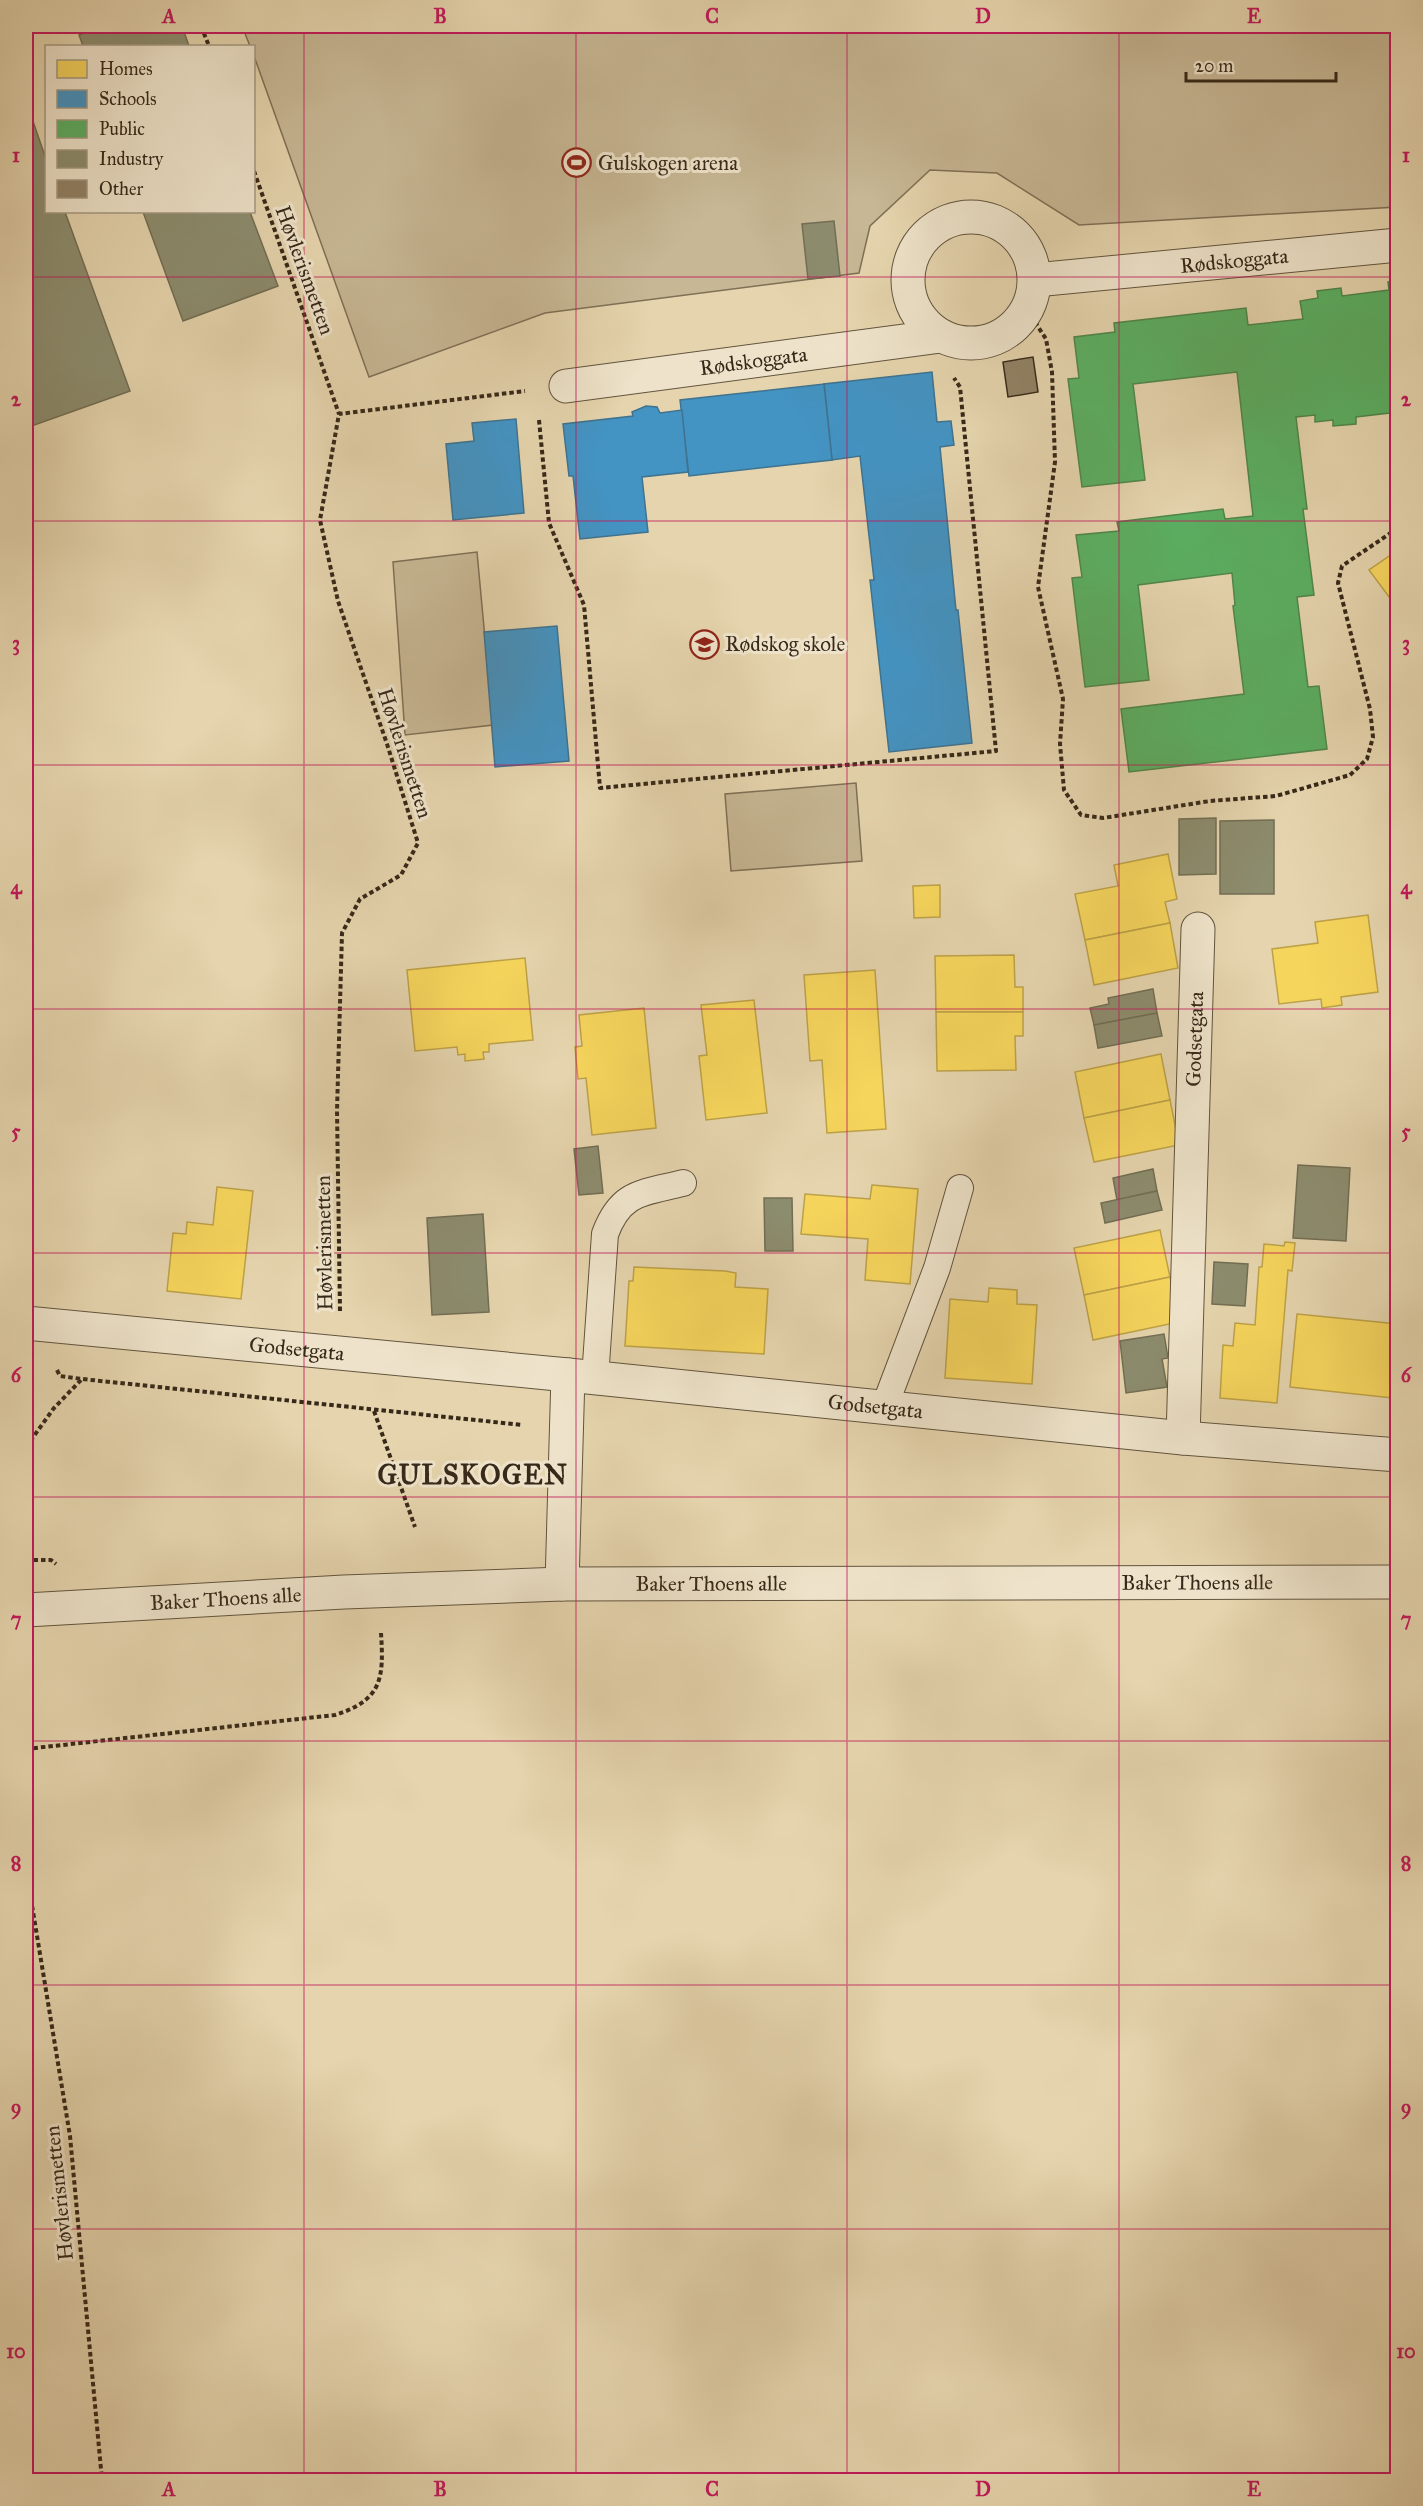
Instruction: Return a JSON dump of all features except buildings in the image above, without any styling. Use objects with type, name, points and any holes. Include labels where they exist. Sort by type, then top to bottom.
[{"type":"street","points":[[964,216],[986,218],[1006,226],[1021,240],[1031,259],[1031,294],[1016,324],[999,336],[980,343],[960,343],[934,337],[914,310],[908,292],[908,270],[914,250],[926,233],[944,221],[964,216]]},
{"type":"street","name":"Rødskoggata","points":[[1031,294],[1398,245]]},
{"type":"street","name":"Rødskoggata","points":[[551,388],[934,337]]},
{"type":"street","name":"Godsetgata","points":[[1183,1438],[1198,929]]},
{"type":"street","name":"Godsetgata","points":[[31,1323],[1183,1438],[1398,1455]]},
{"type":"street","points":[[562,1584],[565,1429],[581,1377]]},
{"type":"street","name":"Baker Thoens alle","points":[[26,1610],[378,1591],[562,1584],[1398,1582]]},
{"type":"lane","points":[[581,1377],[605,1234],[611,1216],[632,1196],[683,1183]]},
{"type":"lane","points":[[884,1408],[937,1268],[960,1188]]},
{"type":"path","points":[[201,26],[208,45]]},
{"type":"path","name":"Høvlerismetten","points":[[255,174],[339,414],[320,520],[338,601],[418,843],[401,875],[360,899],[342,933],[337,1111],[340,1318]]},
{"type":"path","points":[[1031,294],[1046,339],[1052,372],[1055,462],[1038,587],[1063,699],[1060,744],[1064,790],[1081,815],[1103,818],[1210,801],[1276,796],[1350,775],[1367,759],[1373,737],[1370,709],[1338,583],[1342,566],[1398,528]]},
{"type":"path","points":[[339,414],[551,388],[549,523],[584,605],[600,788],[996,751],[960,387],[934,337]]},
{"type":"path","points":[[31,1323],[60,1376],[374,1411],[565,1429]]},
{"type":"path","points":[[26,1447],[54,1408],[82,1379]]},
{"type":"path","points":[[374,1411],[416,1527]]},
{"type":"path","points":[[26,1560],[51,1560]]},
{"type":"path","points":[[26,1749],[335,1715],[354,1709],[369,1700],[377,1690],[381,1674],[383,1656],[378,1591]]},
{"type":"path","name":"Høvlerismetten","points":[[26,1869],[70,2136],[102,2481]]},
{"type":"shaded area","points":[[242,26],[1397,26],[1397,207],[1079,225],[997,173],[930,170],[870,226],[859,273],[545,313],[369,377],[255,59],[255,45],[250,45]]},
{"type":"shaded area","points":[[477,552],[493,725],[405,735],[393,562]]},
{"type":"shaded area","points":[[856,783],[862,861],[731,871],[725,794]]},
{"type":"place","name":"Gulskogen arena","points":[[577,163]]},
{"type":"place","name":"Rødskog skole","points":[[704,644]]},
{"type":"district","name":"GULSKOGEN","points":[[473,1475]]}]
